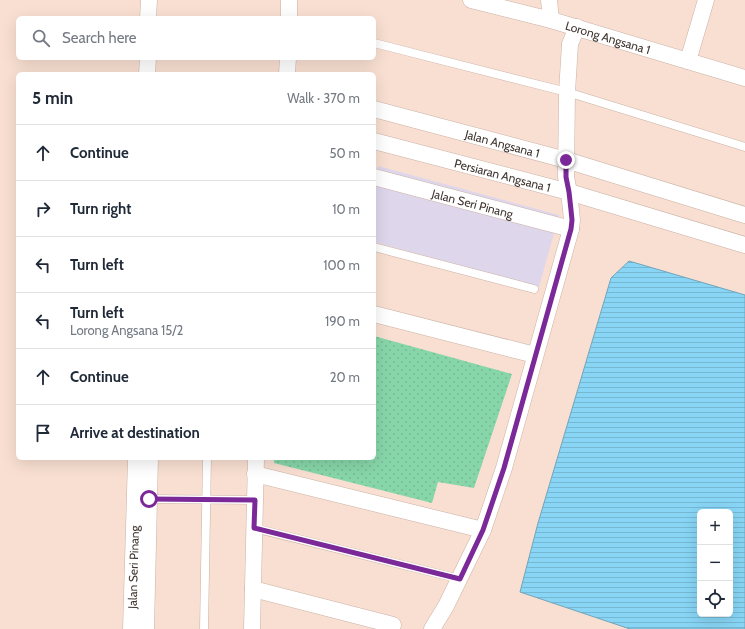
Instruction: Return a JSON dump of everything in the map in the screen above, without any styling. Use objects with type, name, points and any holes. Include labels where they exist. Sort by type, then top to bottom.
[{"type":"street","points":[[148,16],[149,0]]},
{"type":"street","points":[[289,0],[289,16]]},
{"type":"street","name":"Lorong Angsana 1","points":[[471,0],[577,27],[745,78]]},
{"type":"street","points":[[548,0],[551,20]]},
{"type":"street","points":[[688,61],[706,0]]},
{"type":"street","points":[[432,629],[460,579],[483,530],[504,468],[571,229],[572,220],[566,177],[567,92],[570,44],[577,27]]},
{"type":"street","points":[[147,72],[148,60]]},
{"type":"street","points":[[287,72],[288,60]]},
{"type":"street","name":"Jalan Angsana 1","points":[[376,110],[566,160],[745,215]]},
{"type":"street","name":"Persiaran Angsana 1","points":[[376,142],[569,192],[745,245]]},
{"type":"street","name":"Jalan Seri Pinang","points":[[376,178],[571,229]]},
{"type":"street","points":[[376,315],[535,355]]},
{"type":"street","name":"Jalan Seri Pinang","points":[[131,629],[136,460]]},
{"type":"street","name":"Jalan Seri Pinang","points":[[146,629],[150,460]]},
{"type":"street","points":[[252,629],[256,466],[483,530]]},
{"type":"street","points":[[253,589],[393,625]]},
{"type":"lane","points":[[376,44],[567,92],[745,147]]},
{"type":"lane","points":[[376,248],[534,289]]},
{"type":"lane","points":[[204,629],[207,460]]},
{"type":"lane","points":[[149,499],[255,500]]},
{"type":"lane","points":[[254,528],[460,579]]},
{"type":"shaded area","points":[[378,166],[559,215],[539,287],[376,243],[376,172]]},
{"type":"green space","points":[[376,337],[512,374],[474,488],[438,482],[432,503],[274,463],[274,460],[376,460]]},
{"type":"water","points":[[629,261],[745,295],[745,629],[630,629],[520,592],[538,523],[611,278]]},
{"type":"route","points":[[149,499],[255,500],[254,528],[460,579],[483,530],[504,468],[571,229],[572,220],[566,177],[566,160]]}]
